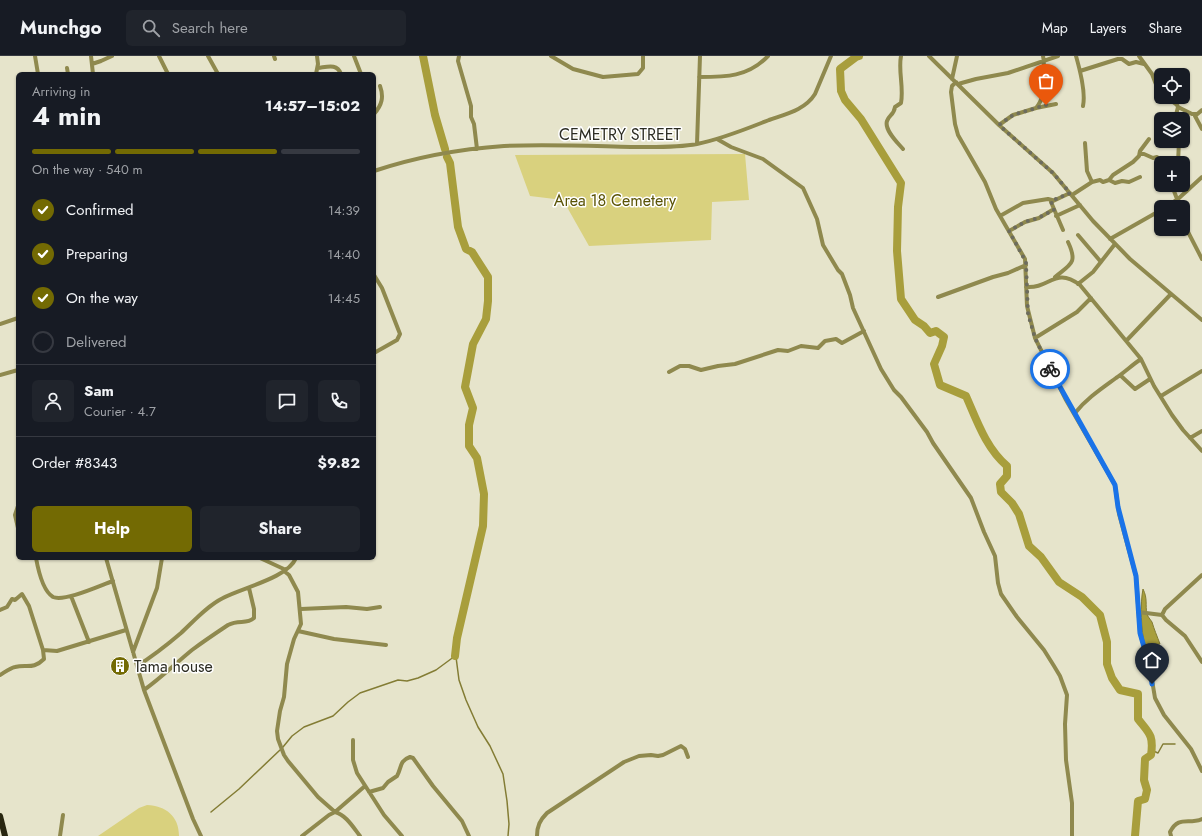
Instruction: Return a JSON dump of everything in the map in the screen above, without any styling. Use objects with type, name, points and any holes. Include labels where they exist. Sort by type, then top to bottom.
[{"type":"highway","points":[[0,816],[5,836]]},
{"type":"street","points":[[35,56],[38,72]]},
{"type":"street","points":[[91,56],[93,72]]},
{"type":"street","points":[[92,64],[112,56]]},
{"type":"street","points":[[159,56],[167,72]]},
{"type":"street","points":[[208,56],[217,72]]},
{"type":"street","points":[[317,56],[318,68],[317,72]]},
{"type":"street","points":[[354,56],[360,72]]},
{"type":"street","points":[[459,56],[458,61],[471,106],[471,116],[474,124],[477,149]]},
{"type":"street","points":[[550,56],[573,69],[603,77],[638,74],[643,68],[643,56]]},
{"type":"street","points":[[697,144],[700,56]]},
{"type":"street","points":[[699,77],[735,76],[752,68],[768,56]]},
{"type":"street","name":"CEMETRY STREET","points":[[376,170],[439,154],[477,149],[533,145],[674,147],[697,144],[717,139],[803,107],[815,94],[831,56]]},
{"type":"street","points":[[901,56],[901,103],[895,107],[894,112],[888,119],[887,124],[893,138],[904,149]]},
{"type":"street","points":[[929,56],[999,125],[1053,173],[1115,244],[1141,269],[1202,320]]},
{"type":"street","points":[[957,56],[955,82],[952,86],[951,92],[957,131],[967,153],[986,182],[1000,216],[1025,259],[1028,314],[1042,356],[1115,485],[1118,507],[1136,576],[1138,612],[1142,642],[1150,668],[1155,698],[1164,715],[1191,749],[1202,771]]},
{"type":"street","points":[[1036,108],[1044,93],[1043,56]]},
{"type":"street","points":[[955,82],[1008,74],[1058,56]]},
{"type":"street","points":[[1076,56],[1080,71],[1084,101],[1083,106]]},
{"type":"street","points":[[1139,56],[1152,74],[1154,80]]},
{"type":"street","points":[[1080,71],[1118,58],[1129,64],[1136,62],[1144,64]]},
{"type":"street","points":[[318,68],[336,67],[340,72]]},
{"type":"street","points":[[67,68],[68,72]]},
{"type":"street","points":[[376,112],[383,98],[383,93],[380,86]]},
{"type":"street","points":[[999,125],[1013,115],[1056,104]]},
{"type":"street","points":[[1177,104],[1177,112]]},
{"type":"street","points":[[1178,107],[1192,114],[1197,114]]},
{"type":"street","points":[[1202,110],[1195,116],[1202,129]]},
{"type":"street","points":[[717,139],[731,147],[763,159],[803,188],[817,219],[823,245],[842,274],[853,308],[881,369],[894,390],[927,432],[971,498],[995,556],[998,583],[1002,594],[1017,617],[1044,650],[1063,683],[1067,696],[1065,724],[1066,753],[1072,803],[1072,836]]},
{"type":"street","points":[[1000,216],[1024,203],[1048,199],[1052,200],[1071,194],[1092,182],[1100,180],[1103,182],[1109,180],[1113,175],[1133,162],[1149,139]]},
{"type":"street","points":[[1085,143],[1087,171],[1092,182]]},
{"type":"street","points":[[1140,154],[1154,158]]},
{"type":"street","points":[[1109,180],[1115,183],[1122,180],[1129,182],[1140,177]]},
{"type":"street","points":[[1175,192],[1178,199],[1202,177]]},
{"type":"street","points":[[1052,200],[1051,203],[1063,230]]},
{"type":"street","points":[[1056,216],[1080,205]]},
{"type":"street","points":[[1009,231],[1025,222],[1038,218],[1054,210]]},
{"type":"street","points":[[1110,239],[1154,214]]},
{"type":"street","points":[[1078,235],[1101,262]]},
{"type":"street","points":[[1190,236],[1202,259]]},
{"type":"street","points":[[1026,287],[1038,287],[1053,279],[1068,267],[1073,260],[1073,254],[1068,242]]},
{"type":"street","points":[[1078,284],[1092,272],[1115,244]]},
{"type":"street","points":[[938,297],[1008,273],[1026,265]]},
{"type":"street","points":[[376,278],[382,288],[400,334],[397,340],[376,352]]},
{"type":"street","points":[[1053,279],[1064,278],[1078,284],[1091,298],[1127,340],[1141,359],[1150,379],[1172,415],[1202,451]]},
{"type":"street","points":[[1127,340],[1171,294]]},
{"type":"street","points":[[1035,338],[1077,312],[1091,298]]},
{"type":"street","points":[[0,324],[16,319]]},
{"type":"street","points":[[669,372],[680,366],[689,366],[701,370],[735,364],[778,350],[788,351],[801,346],[818,348],[825,341],[836,339],[842,343],[864,331]]},
{"type":"street","points":[[1075,413],[1083,402],[1141,359]]},
{"type":"street","points":[[0,375],[16,371]]},
{"type":"street","points":[[1161,396],[1202,371]]},
{"type":"street","points":[[1120,375],[1135,389],[1150,379]]},
{"type":"street","points":[[1190,438],[1202,431]]},
{"type":"street","points":[[37,560],[48,593],[57,598],[70,596],[113,581]]},
{"type":"street","points":[[107,560],[144,690],[193,819],[201,836]]},
{"type":"street","points":[[133,652],[157,588],[162,560]]},
{"type":"street","points":[[264,560],[285,570],[289,575],[298,592],[300,609],[301,624],[294,639],[292,651],[287,664],[284,698],[280,711],[277,735],[281,749],[288,761],[318,797],[335,812],[346,818],[360,836]]},
{"type":"street","points":[[138,666],[160,651],[204,611],[220,600],[249,588],[285,570],[296,560]]},
{"type":"street","points":[[1162,614],[1165,608],[1202,575]]},
{"type":"street","points":[[144,690],[212,636],[237,621],[247,622],[254,618],[254,609],[249,588]]},
{"type":"street","points":[[0,610],[7,607],[12,599],[18,599],[22,594],[28,606],[44,659],[29,667],[15,667],[0,675]]},
{"type":"street","points":[[70,596],[89,642]]},
{"type":"street","points":[[300,609],[346,607],[367,609],[380,606]]},
{"type":"street","points":[[1138,612],[1162,614]]},
{"type":"street","points":[[1162,614],[1166,620],[1185,636],[1202,662]]},
{"type":"street","points":[[42,650],[57,651],[126,630]]},
{"type":"street","points":[[298,631],[334,639],[386,645]]},
{"type":"street","points":[[353,740],[355,768],[364,786],[384,815],[402,836]]},
{"type":"street","points":[[537,836],[538,825],[548,813],[624,762],[645,755],[663,755],[681,746],[685,750],[688,757]]},
{"type":"street","points":[[369,792],[382,788],[397,776],[403,760],[410,757],[413,758],[433,786],[462,821],[469,836]]},
{"type":"street","points":[[302,836],[329,814],[335,812],[364,786]]},
{"type":"street","points":[[60,836],[62,815]]},
{"type":"street","points":[[1171,836],[1170,832],[1177,823],[1202,819]]},
{"type":"green space","name":"Area 18 Cemetery","points":[[745,154],[749,200],[712,202],[711,240],[589,246],[563,200],[530,196],[515,155]]},
{"type":"green space","points":[[147,805],[160,807],[170,813],[177,823],[179,836],[98,836],[139,808]]},
{"type":"shaded area","points":[[1143,589],[1147,614],[1152,622],[1160,644],[1145,645],[1141,617]]},
{"type":"waterway","points":[[423,56],[435,115],[445,149]]},
{"type":"waterway","points":[[859,56],[840,69],[841,91],[845,100],[861,119],[901,183],[898,207],[897,251],[901,299],[915,320],[924,326],[930,333],[936,331],[944,337],[942,346],[934,364],[940,385],[966,396],[988,443],[993,451],[1007,466],[1007,476],[1000,484],[1001,492],[1012,503],[1019,514],[1029,546],[1041,557],[1059,582],[1082,597],[1100,615],[1107,642],[1107,664],[1112,678],[1120,690],[1138,694],[1138,719],[1150,735],[1152,748],[1151,755],[1145,759],[1144,780],[1147,790],[1145,799],[1138,801],[1135,836]]},
{"type":"waterway","points":[[447,157],[450,163],[458,227],[466,249],[472,252],[488,277],[486,319],[473,344],[465,387],[473,408],[469,425],[469,446],[477,458],[484,494],[483,526],[457,638],[455,656]]},
{"type":"waterway","points":[[283,747],[292,736],[304,727],[333,716],[360,693],[398,680],[407,681],[418,678],[436,670],[455,656]]},
{"type":"waterway","points":[[456,657],[459,680],[466,700],[478,727],[490,746],[503,774],[509,824],[508,836]]},
{"type":"waterway","points":[[1151,750],[1158,753],[1163,744],[1175,744]]},
{"type":"waterway","points":[[211,812],[239,789],[280,750]]},
{"type":"way so far","points":[[1046,105],[1013,115],[999,125],[1053,173],[1070,193],[1051,201],[1054,210],[1038,218],[1025,222],[1009,231],[1026,262],[1028,314],[1042,356],[1050,369]]},
{"type":"place","name":"Tama house","points":[[120,666]]},
{"type":"route","points":[[1050,369],[1115,485],[1118,507],[1136,576],[1136,596],[1140,633],[1150,668],[1152,684]]}]
